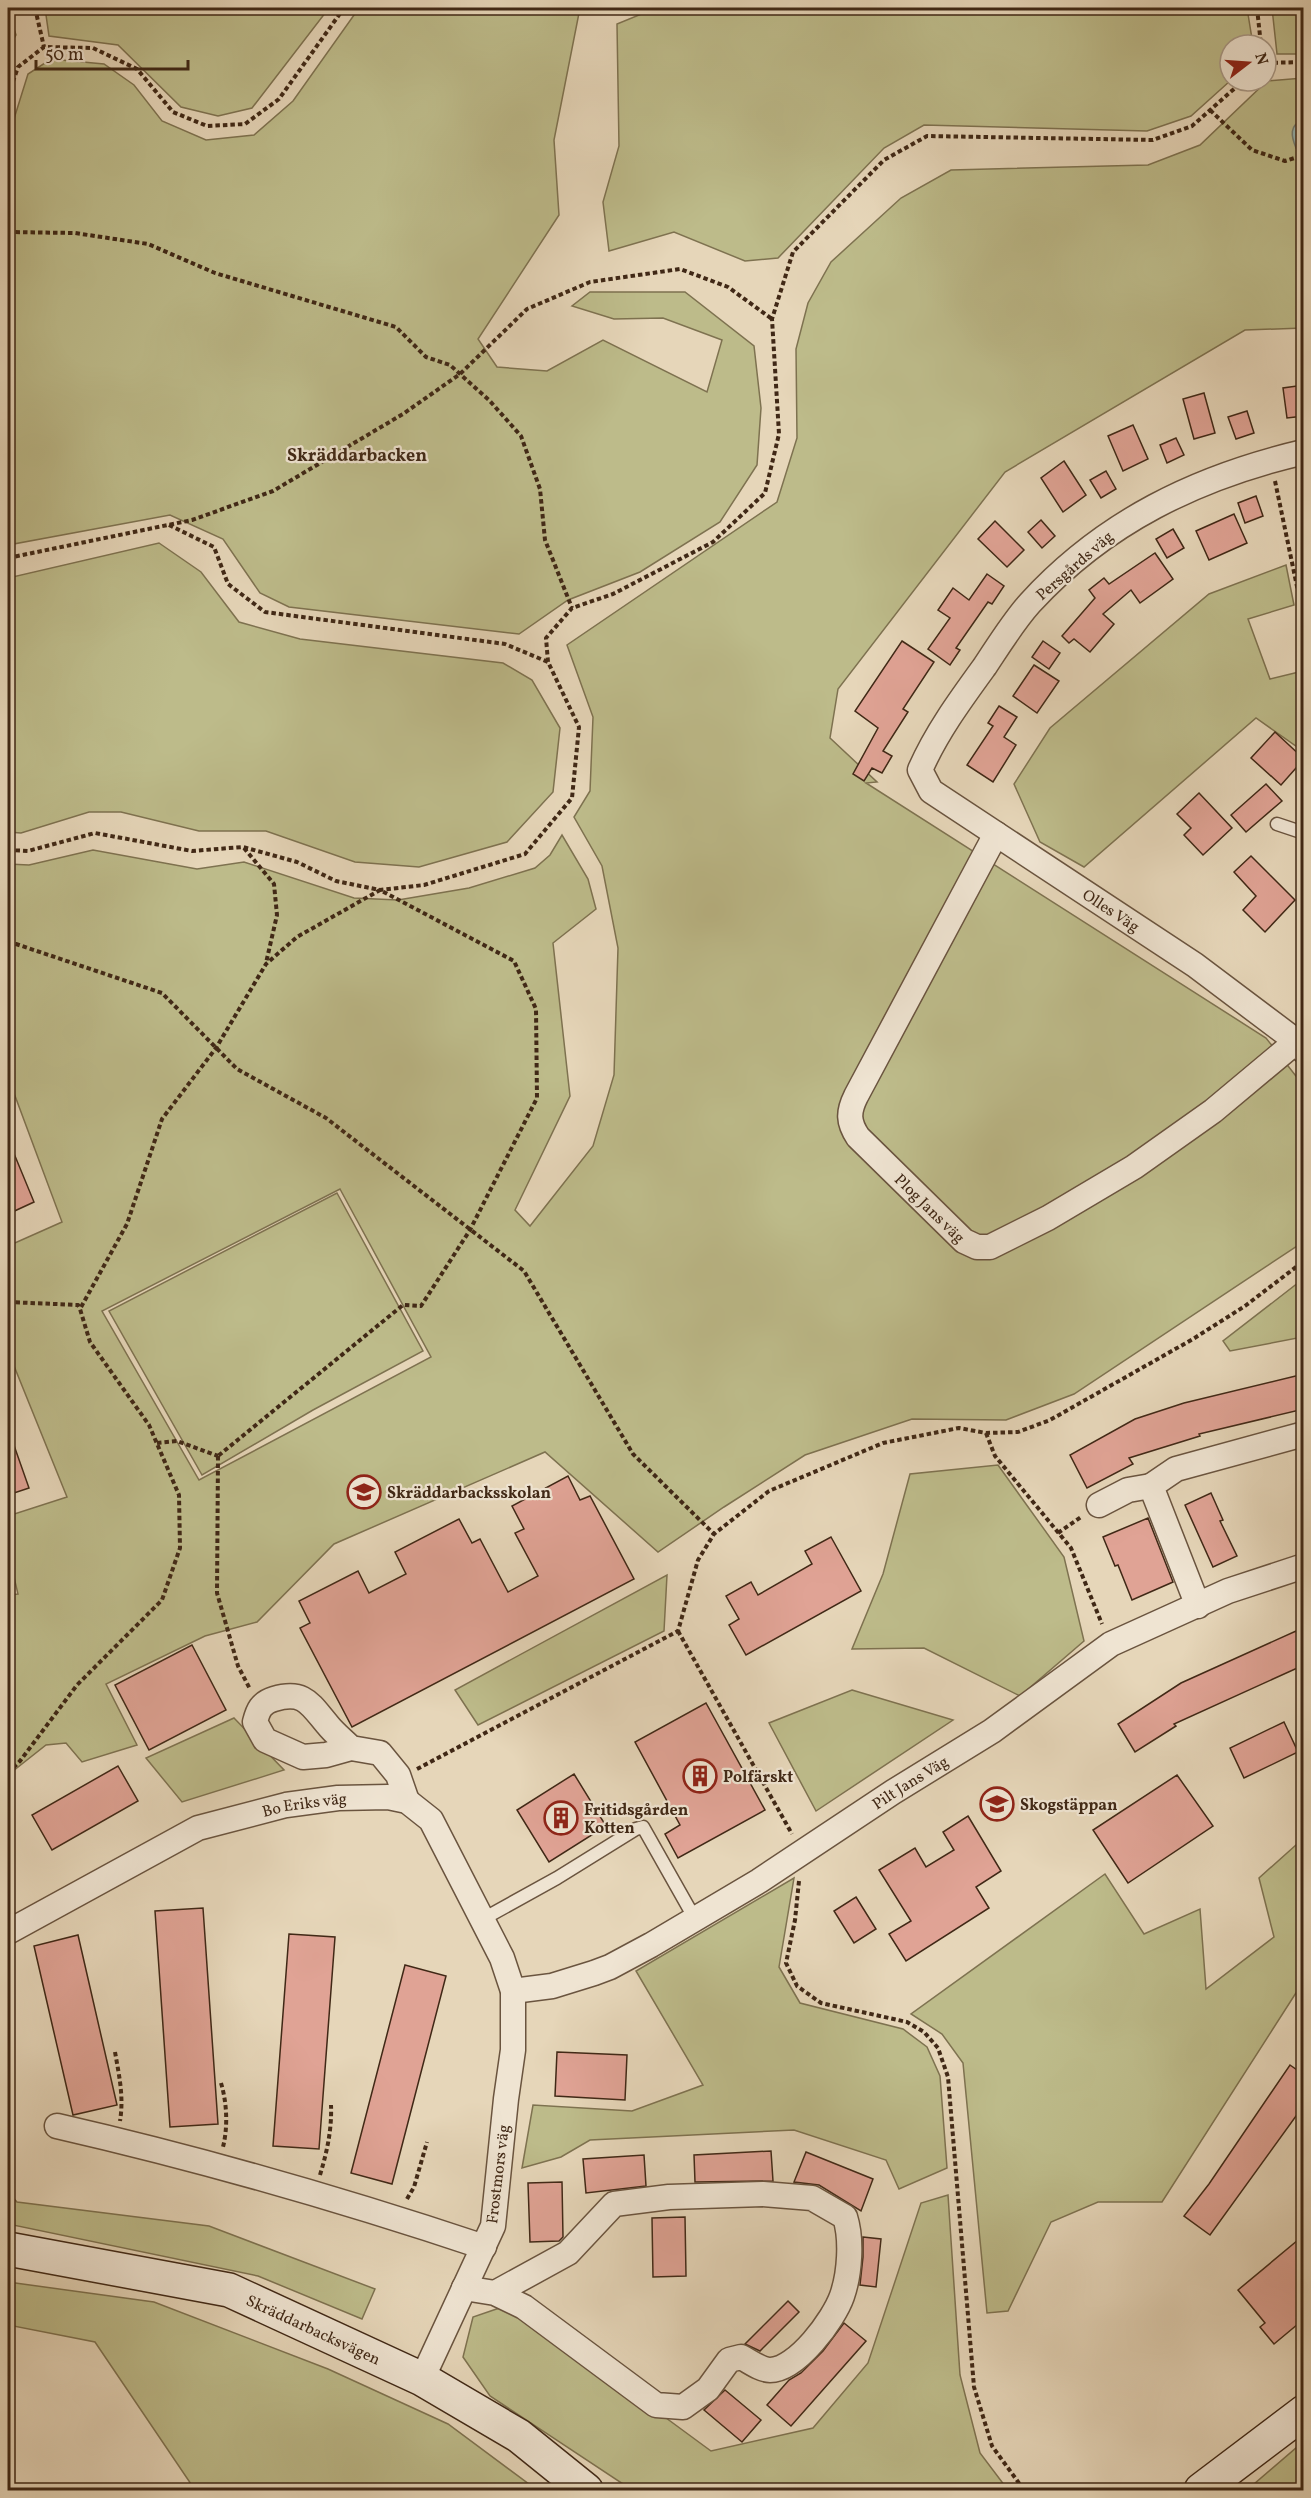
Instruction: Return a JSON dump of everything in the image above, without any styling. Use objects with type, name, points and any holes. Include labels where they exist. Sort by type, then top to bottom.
[{"type":"street","name":"Persgårds väg","points":[[920,770],[930,749],[1029,604],[1073,561],[1128,520],[1168,499],[1211,479],[1270,460],[1304,453]]},
{"type":"street","name":"Olles Väg","points":[[920,770],[931,791],[1195,965],[1301,1042]]},
{"type":"street","name":"Plog Jans väg","points":[[996,834],[849,1113],[851,1127],[858,1137],[964,1241],[977,1247],[990,1246],[1092,1193],[1151,1156],[1214,1111],[1301,1042]]},
{"type":"street","points":[[1100,1505],[1128,1490],[1151,1486],[1176,1468],[1304,1434]]},
{"type":"street","points":[[1151,1486],[1198,1606]]},
{"type":"street","name":"Pilt Jans Väg","points":[[513,1991],[552,1986],[610,1967],[759,1881],[893,1792],[993,1731],[1111,1644],[1228,1591],[1304,1566]]},
{"type":"street","points":[[351,1748],[328,1725],[313,1705],[297,1695],[269,1700],[259,1707],[255,1722],[265,1740],[303,1757],[326,1755],[351,1748],[380,1753],[398,1775],[407,1801],[431,1820],[502,1958],[513,1991]]},
{"type":"street","name":"Bo Eriks väg","points":[[8,1932],[198,1828],[286,1805],[338,1798],[388,1797],[407,1801]]},
{"type":"street","name":"Frostmors väg","points":[[422,2379],[493,2226],[513,2049],[513,1991]]},
{"type":"street","points":[[57,2126],[219,2166],[314,2193],[484,2247]]},
{"type":"street","points":[[464,2288],[495,2293],[524,2307],[656,2405],[683,2408],[708,2389],[729,2360],[741,2357],[768,2370],[784,2368],[809,2347],[830,2319],[842,2295],[847,2273],[850,2231],[845,2217],[812,2198],[763,2194],[669,2198],[614,2204],[568,2253],[495,2293]]},
{"type":"street","name":"Skräddarbacksvägen","points":[[8,2248],[229,2290],[422,2379],[519,2436],[586,2490]]},
{"type":"street","points":[[1201,2490],[1304,2412]]},
{"type":"lane","points":[[1277,824],[1304,832]]},
{"type":"lane","points":[[483,1919],[557,1878],[636,1828],[643,1827],[695,1919]]},
{"type":"path","points":[[35,8],[44,47]]},
{"type":"path","points":[[8,96],[18,68],[44,47],[93,48],[137,69],[173,112],[207,126],[245,124],[279,99],[344,8]]},
{"type":"path","points":[[1257,8],[1260,33]]},
{"type":"path","points":[[1278,63],[1304,62]]},
{"type":"path","points":[[80,1309],[127,1224],[162,1119],[216,1048],[266,964],[297,937],[380,890],[424,885],[525,854],[572,798],[579,728],[548,662],[546,638],[572,608],[613,594],[713,542],[765,493],[779,434],[772,319],[793,252],[884,160],[927,136],[1153,140],[1192,126],[1229,93]]},
{"type":"path","points":[[1209,110],[1251,150],[1285,161],[1304,155]]},
{"type":"path","points":[[8,232],[75,233],[148,244],[215,273],[396,327],[426,357],[450,365],[489,400],[521,435],[540,489],[545,540],[572,608]]},
{"type":"path","points":[[8,558],[192,520],[273,491],[403,414],[460,374],[527,309],[591,282],[680,270],[728,287],[772,319]]},
{"type":"path","points":[[1270,460],[1304,620]]},
{"type":"path","points":[[169,525],[214,547],[228,584],[265,612],[505,644],[548,662]]},
{"type":"path","points":[[8,850],[28,851],[95,832],[192,851],[243,847],[297,862],[336,880],[380,890],[514,961],[536,1009],[537,1098],[470,1230],[421,1306],[403,1305],[218,1456]]},
{"type":"path","points":[[243,847],[274,884],[276,915],[266,964]]},
{"type":"path","points":[[8,944],[16,944],[162,993],[237,1069],[326,1118],[524,1271],[633,1454],[714,1534]]},
{"type":"path","points":[[1024,2490],[992,2446],[974,2387],[948,2077],[938,2048],[924,2032],[907,2022],[821,2003],[797,1986],[786,1963],[795,1920],[801,1852],[678,1631],[698,1560],[714,1534],[768,1491],[883,1443],[959,1428],[986,1433],[1018,1432],[1050,1420],[1193,1339],[1245,1306],[1304,1261]]},
{"type":"path","points":[[8,1302],[78,1305],[90,1342],[149,1425],[179,1495],[180,1548],[162,1600],[77,1685],[20,1761],[8,1773]]},
{"type":"path","points":[[986,1433],[995,1456],[1071,1548],[1111,1644]]},
{"type":"path","points":[[157,1443],[177,1442],[218,1456]]},
{"type":"path","points":[[218,1456],[217,1593],[238,1665],[259,1707]]},
{"type":"path","points":[[1058,1533],[1100,1505]]},
{"type":"path","points":[[114,2052],[121,2082],[123,2108],[117,2140]]},
{"type":"path","points":[[219,2166],[226,2135],[225,2097],[221,2083]]},
{"type":"path","points":[[314,2193],[326,2157],[332,2120],[331,2105]]},
{"type":"path","points":[[395,2218],[414,2187],[426,2142]]},
{"type":"shaded area","points":[[45,8],[329,8],[252,108],[218,116],[181,107],[118,45],[49,36]]},
{"type":"shaded area","points":[[359,8],[580,8],[554,140],[559,215],[478,339],[497,367],[547,371],[603,340],[707,392],[722,340],[663,318],[614,319],[572,306],[590,292],[685,292],[754,346],[761,408],[757,465],[720,522],[640,572],[568,600],[519,634],[289,607],[260,593],[223,539],[170,515],[8,545],[8,138],[28,74],[51,59],[104,64],[134,85],[162,121],[206,140],[254,135],[293,101]]},
{"type":"shaded area","points":[[656,8],[1247,8],[1251,33],[1218,33],[1218,92],[1191,116],[1147,131],[924,125],[884,148],[778,258],[745,261],[674,232],[609,251],[603,202],[619,146],[617,24]]},
{"type":"shaded area","points":[[1272,8],[1303,8],[1303,54],[1278,54],[1278,33],[1275,33]]},
{"type":"shaded area","points":[[8,10],[16,35],[8,49]]},
{"type":"shaded area","points":[[1303,78],[1303,328],[1245,330],[1005,472],[838,689],[830,738],[877,782],[866,783],[1266,1038],[1303,1085],[1303,1242],[1074,1394],[1006,1420],[912,1419],[805,1455],[658,1552],[545,1452],[334,1544],[257,1622],[205,1636],[106,1684],[137,1745],[82,1762],[66,1743],[46,1745],[8,1775],[8,1595],[18,1594],[8,1552],[8,1516],[67,1497],[8,1351],[8,1246],[62,1222],[8,1077],[8,864],[29,865],[93,850],[197,869],[244,862],[354,898],[398,900],[469,888],[535,868],[550,855],[562,835],[588,879],[596,909],[553,943],[570,1096],[515,1210],[530,1226],[593,1146],[614,1075],[618,948],[602,866],[574,817],[590,791],[593,717],[567,645],[777,502],[797,438],[796,349],[808,303],[831,262],[901,198],[951,170],[1148,165],[1200,145],[1254,93],[1278,93],[1278,80]],"holes":[[[340,1189],[431,1357],[199,1480],[102,1311]]]},
{"type":"shaded area","points":[[159,543],[201,572],[239,622],[300,639],[503,663],[532,680],[560,728],[553,792],[507,842],[419,867],[355,862],[266,831],[199,831],[121,812],[89,812],[21,833],[8,832],[8,578]]},
{"type":"shaded area","points":[[1286,565],[1294,605],[1248,619],[1270,679],[1303,671],[1303,751],[1256,718],[1084,867],[1040,842],[1014,784],[1050,728],[1209,594]]},
{"type":"shaded area","points":[[337,1193],[423,1351],[313,1410],[202,1475],[109,1311]]},
{"type":"shaded area","points":[[1303,1279],[1303,1337],[1230,1351],[1223,1341]]},
{"type":"shaded area","points":[[998,1465],[1064,1557],[1084,1641],[1020,1696],[924,1648],[852,1649],[883,1574],[910,1474]]},
{"type":"shaded area","points":[[667,1575],[664,1631],[478,1725],[455,1690]]},
{"type":"shaded area","points":[[852,1690],[953,1720],[816,1811],[769,1723]]},
{"type":"shaded area","points":[[234,1718],[284,1770],[182,1802],[146,1758]]},
{"type":"shaded area","points":[[1297,1844],[1304,1854],[1303,1982],[1162,2202],[1098,2202],[1051,2222],[1008,2311],[987,2313],[963,2063],[942,2034],[911,2014],[1105,1874],[1144,1934],[1200,1909],[1206,1989],[1274,1937],[1259,1878]]},
{"type":"shaded area","points":[[794,1878],[779,1967],[800,2003],[903,2029],[927,2047],[940,2076],[947,2168],[899,2189],[886,2160],[794,2130],[590,2140],[561,2157],[522,2168],[533,2105],[632,2111],[703,2085],[636,1971]]},
{"type":"shaded area","points":[[8,2192],[17,2202],[209,2226],[375,2289],[362,2319],[258,2276],[8,2224]]},
{"type":"shaded area","points":[[948,2195],[960,2375],[980,2453],[1008,2490],[632,2490],[490,2396],[463,2357],[473,2317],[511,2304],[711,2451],[813,2428],[868,2363],[921,2203]]},
{"type":"shaded area","points":[[8,2282],[154,2302],[328,2369],[448,2424],[537,2490],[195,2490],[95,2342],[8,2325]]},
{"type":"shaded area","points":[[1303,2442],[1303,2490],[1247,2490]]},
{"type":"water","points":[[1303,120],[1303,146],[1296,148],[1292,131],[1298,122]]},
{"type":"building","points":[[1304,385],[1304,416],[1287,418],[1283,388]]},
{"type":"building","points":[[1204,393],[1215,433],[1194,439],[1183,399]]},
{"type":"building","points":[[1247,411],[1254,433],[1236,439],[1228,417]]},
{"type":"building","points":[[1133,425],[1148,459],[1123,471],[1108,436]]},
{"type":"building","points":[[1176,438],[1184,455],[1167,463],[1160,445]]},
{"type":"building","points":[[1064,461],[1086,495],[1063,512],[1041,478]]},
{"type":"building","points":[[1106,471],[1116,489],[1101,498],[1090,480]]},
{"type":"building","points":[[1256,496],[1263,516],[1245,523],[1238,503]]},
{"type":"building","points":[[1234,514],[1247,543],[1209,560],[1196,531]]},
{"type":"building","points":[[1041,520],[1055,536],[1042,548],[1028,532]]},
{"type":"building","points":[[995,521],[1024,550],[1007,567],[978,539]]},
{"type":"building","points":[[1173,529],[1184,548],[1167,558],[1156,539]]},
{"type":"building","points":[[1155,553],[1173,579],[1140,603],[1131,590],[1103,614],[1114,624],[1090,652],[1074,639],[1069,643],[1062,636],[1095,598],[1089,590],[1104,578],[1109,584]]},
{"type":"building","points":[[987,574],[1004,586],[992,604],[988,602],[956,648],[960,650],[950,665],[928,649],[950,618],[938,610],[953,588],[969,600]]},
{"type":"building","points":[[902,641],[934,662],[903,709],[908,712],[883,751],[892,756],[882,773],[872,768],[864,781],[853,774],[878,728],[855,711]]},
{"type":"building","points":[[1043,641],[1060,653],[1049,669],[1032,657]]},
{"type":"building","points":[[1034,665],[1059,681],[1037,713],[1013,696]]},
{"type":"building","points":[[999,706],[1017,717],[1004,737],[1016,745],[993,782],[967,765],[993,726],[988,723]]},
{"type":"building","points":[[1275,732],[1304,759],[1281,785],[1251,758]]},
{"type":"building","points":[[1266,784],[1282,801],[1246,832],[1231,815]]},
{"type":"building","points":[[1199,793],[1232,828],[1203,855],[1184,835],[1191,828],[1177,814]]},
{"type":"building","points":[[1251,856],[1295,900],[1265,932],[1243,910],[1256,896],[1234,872]]},
{"type":"building","points":[[8,1139],[34,1202],[8,1214]]},
{"type":"building","points":[[1304,1374],[1304,1409],[1199,1434],[1200,1436],[1129,1458],[1133,1464],[1087,1488],[1070,1455],[1135,1419],[1184,1403]]},
{"type":"building","points":[[8,1434],[10,1434],[29,1488],[8,1495]]},
{"type":"building","points":[[568,1476],[580,1500],[590,1496],[634,1579],[352,1727],[300,1628],[310,1623],[299,1601],[358,1571],[369,1593],[406,1574],[395,1552],[459,1519],[472,1543],[480,1539],[508,1592],[538,1576],[515,1533],[524,1529],[512,1506]]},
{"type":"building","points":[[1211,1493],[1223,1520],[1220,1521],[1237,1556],[1213,1567],[1185,1505]]},
{"type":"building","points":[[1148,1518],[1173,1582],[1132,1600],[1118,1565],[1115,1566],[1103,1537]]},
{"type":"building","points":[[831,1537],[861,1591],[746,1655],[729,1625],[739,1619],[726,1596],[751,1582],[758,1595],[812,1564],[805,1551]]},
{"type":"building","points":[[1296,1631],[1304,1649],[1304,1665],[1174,1724],[1176,1726],[1135,1752],[1118,1724],[1181,1683]]},
{"type":"building","points":[[192,1645],[226,1710],[149,1750],[115,1685]]},
{"type":"building","name":"Polfärskt","points":[[706,1703],[765,1810],[678,1858],[665,1834],[680,1825],[635,1742]]},
{"type":"building","points":[[1284,1722],[1298,1752],[1244,1778],[1230,1748]]},
{"type":"building","points":[[118,1766],[138,1801],[52,1850],[32,1815]]},
{"type":"building","name":"Fritidsgården Kotten","points":[[574,1774],[606,1826],[549,1862],[517,1810]]},
{"type":"building","points":[[1177,1775],[1213,1826],[1128,1883],[1093,1830]]},
{"type":"building","points":[[968,1816],[1001,1871],[976,1887],[989,1908],[906,1961],[889,1934],[911,1921],[879,1870],[915,1848],[926,1867],[954,1850],[943,1832]]},
{"type":"building","points":[[856,1897],[876,1929],[854,1943],[834,1911]]},
{"type":"building","points":[[203,1908],[218,2124],[170,2127],[155,1911]]},
{"type":"building","points":[[289,1934],[335,1937],[319,2149],[273,2146]]},
{"type":"building","points":[[78,1935],[117,2105],[73,2115],[34,1946]]},
{"type":"building","points":[[405,1965],[446,1976],[392,2184],[351,2173]]},
{"type":"building","points":[[557,2052],[627,2055],[625,2100],[555,2096]]},
{"type":"building","points":[[1290,2065],[1304,2075],[1304,2105],[1210,2235],[1184,2216],[1209,2184]]},
{"type":"building","points":[[771,2151],[773,2181],[695,2182],[694,2155]]},
{"type":"building","points":[[806,2152],[873,2179],[861,2211],[819,2185],[794,2182]]},
{"type":"building","points":[[644,2155],[646,2186],[586,2193],[583,2159]]},
{"type":"building","points":[[562,2182],[563,2237],[559,2241],[530,2242],[528,2183]]},
{"type":"building","points":[[685,2217],[686,2276],[653,2277],[652,2218]]},
{"type":"building","points":[[1304,2235],[1304,2319],[1274,2344],[1260,2327],[1265,2323],[1238,2290]]},
{"type":"building","points":[[863,2237],[881,2239],[876,2287],[860,2285]]},
{"type":"building","points":[[788,2301],[799,2312],[760,2351],[745,2344]]},
{"type":"building","points":[[844,2323],[866,2341],[791,2426],[767,2405],[789,2380],[801,2373],[823,2351]]},
{"type":"building","points":[[725,2390],[761,2420],[742,2442],[704,2410]]},
{"type":"place","name":"Skräddarbacksskolan","points":[[364,1492]]},
{"type":"place","name":"Polfärskt","points":[[700,1776]]},
{"type":"place","name":"Skogstäppan","points":[[997,1804]]},
{"type":"place","name":"Fritidsgården Kotten","points":[[561,1818]]},
{"type":"district","name":"Skräddarbacken","points":[[357,455]]}]
